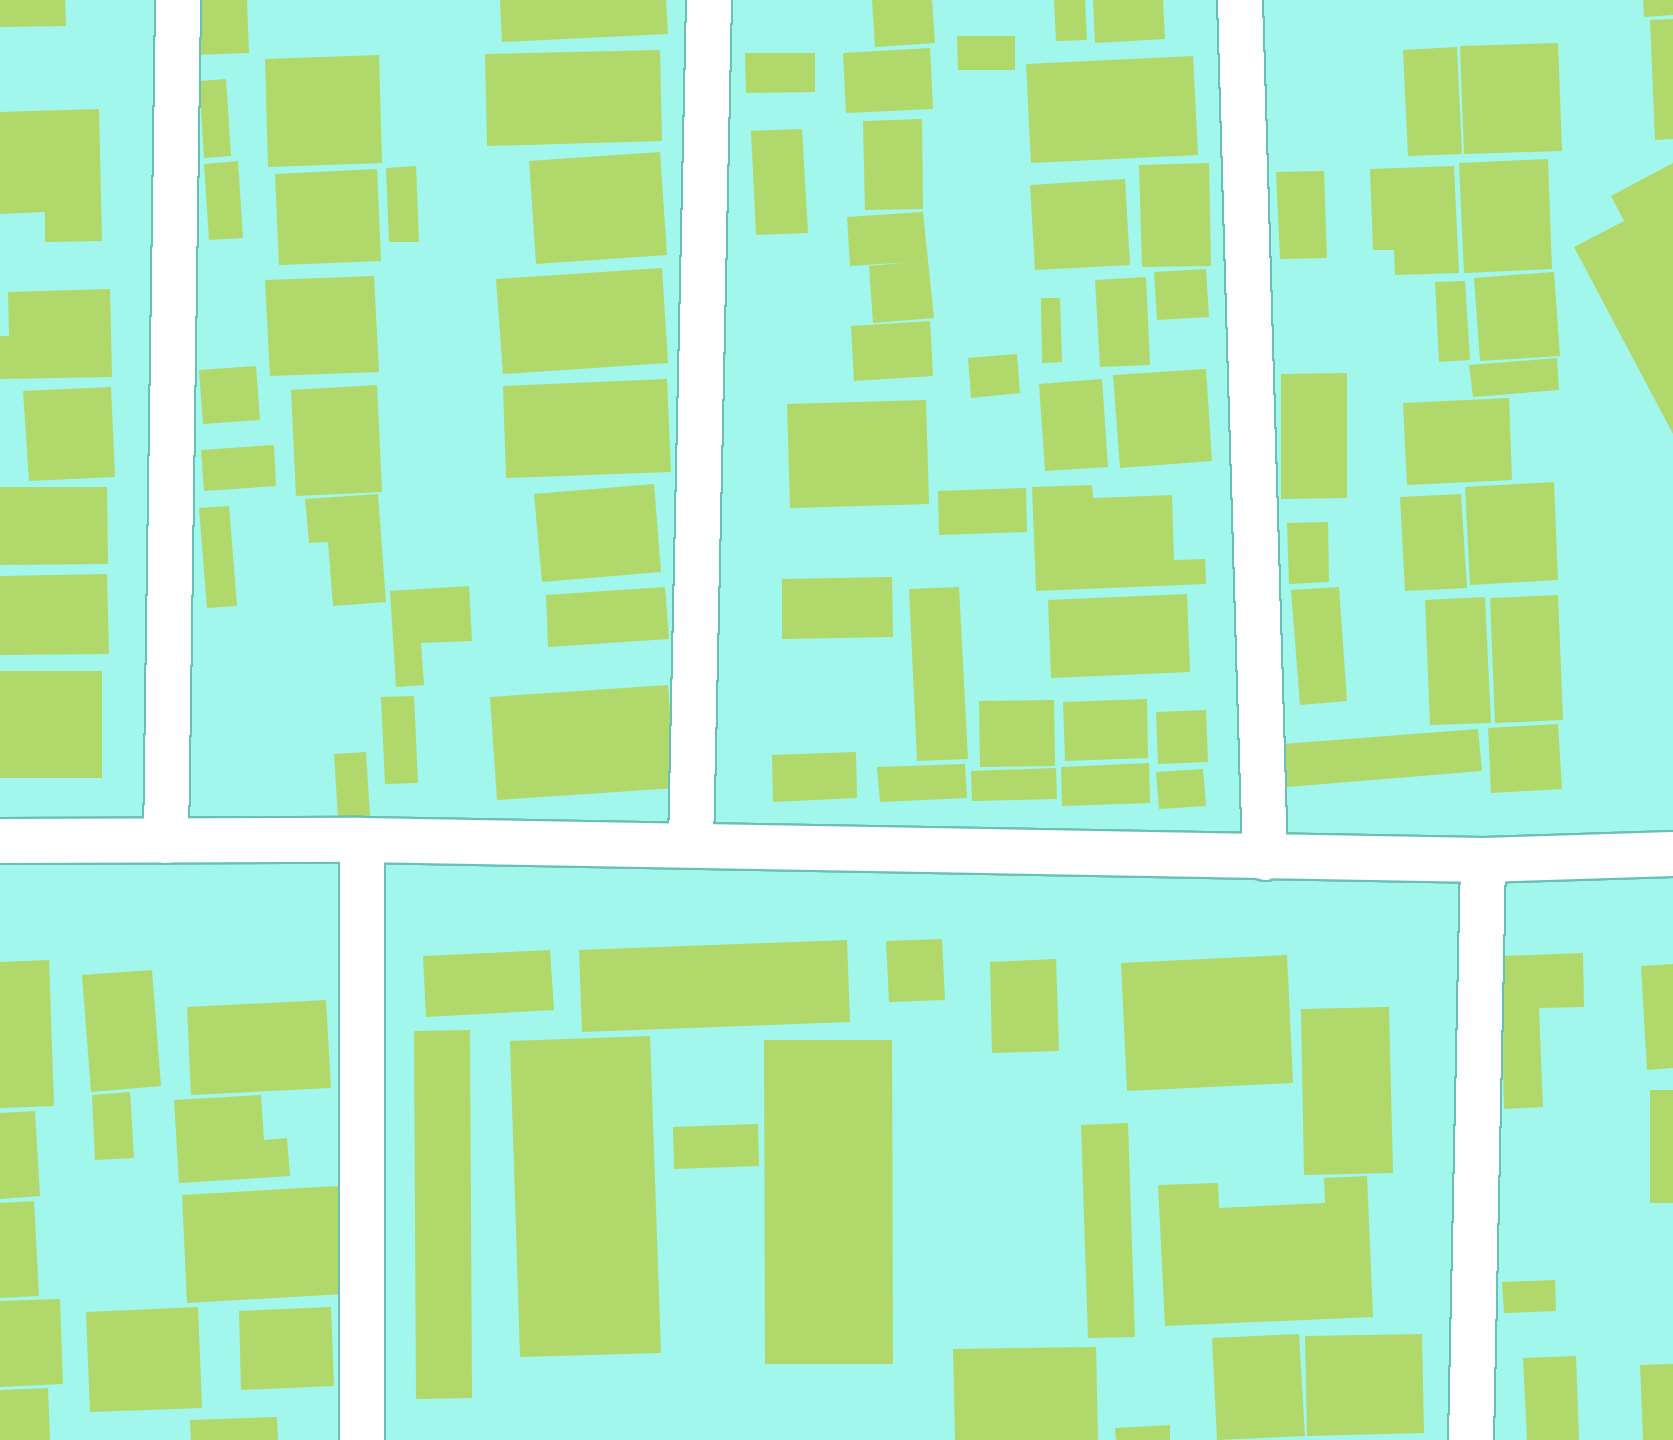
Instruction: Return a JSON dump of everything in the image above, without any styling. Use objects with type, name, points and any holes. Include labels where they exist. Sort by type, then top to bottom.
[{"type":"street","points":[[166,841],[178,0]]},
{"type":"street","points":[[691,845],[709,0]]},
{"type":"street","points":[[1240,0],[1265,858]]},
{"type":"street","points":[[362,840],[362,1440]]},
{"type":"street","points":[[0,841],[362,840],[1483,860],[1673,854]]},
{"type":"street","points":[[1471,1440],[1483,860]]},
{"type":"building","points":[[0,0],[65,0],[66,26],[0,27]]},
{"type":"building","points":[[193,0],[247,0],[249,53],[195,55]]},
{"type":"building","points":[[500,0],[666,0],[668,34],[502,42]]},
{"type":"building","points":[[872,0],[932,0],[935,43],[875,47]]},
{"type":"building","points":[[1054,0],[1085,0],[1087,40],[1056,41]]},
{"type":"building","points":[[1093,0],[1163,0],[1165,39],[1095,43]]},
{"type":"building","points":[[1643,0],[1673,0],[1673,15],[1644,17]]},
{"type":"building","points":[[1673,19],[1673,139],[1655,140],[1650,20]]},
{"type":"building","points":[[957,36],[1015,36],[1015,70],[958,70]]},
{"type":"building","points":[[1558,43],[1562,151],[1464,154],[1460,46]]},
{"type":"building","points":[[1457,47],[1462,154],[1408,156],[1403,50]]},
{"type":"building","points":[[930,48],[933,109],[846,113],[843,53]]},
{"type":"building","points":[[660,50],[662,141],[487,146],[485,54]]},
{"type":"building","points":[[745,53],[815,53],[815,92],[746,93]]},
{"type":"building","points":[[379,55],[382,163],[268,167],[265,59]]},
{"type":"building","points":[[1193,56],[1198,155],[1031,163],[1026,64]]},
{"type":"building","points":[[226,79],[231,156],[204,158],[199,81]]},
{"type":"building","points":[[99,109],[102,241],[45,242],[45,212],[0,214],[0,112]]},
{"type":"building","points":[[922,119],[923,209],[865,210],[863,121]]},
{"type":"building","points":[[802,129],[808,233],[756,235],[751,131]]},
{"type":"building","points":[[660,152],[667,255],[536,264],[529,161]]},
{"type":"building","points":[[1548,159],[1552,269],[1464,273],[1459,163]]},
{"type":"building","points":[[238,161],[243,238],[209,240],[204,164]]},
{"type":"building","points":[[1209,163],[1211,266],[1142,267],[1139,165]]},
{"type":"building","points":[[1673,163],[1673,434],[1574,247],[1624,221],[1611,196]]},
{"type":"building","points":[[416,166],[419,242],[389,242],[386,168]]},
{"type":"building","points":[[1454,166],[1459,273],[1395,275],[1394,250],[1373,250],[1370,169]]},
{"type":"building","points":[[377,169],[381,261],[279,265],[275,174]]},
{"type":"building","points":[[1324,171],[1327,258],[1280,259],[1276,172]]},
{"type":"building","points":[[1125,179],[1130,265],[1035,270],[1030,185]]},
{"type":"building","points":[[923,212],[934,318],[873,323],[869,266],[911,262],[850,266],[847,217]]},
{"type":"building","points":[[662,268],[668,363],[503,374],[496,279]]},
{"type":"building","points":[[1206,269],[1209,317],[1157,320],[1154,272]]},
{"type":"building","points":[[1554,272],[1560,356],[1480,361],[1474,278]]},
{"type":"building","points":[[374,276],[379,372],[270,376],[265,280]]},
{"type":"building","points":[[1146,277],[1150,365],[1100,367],[1095,280]]},
{"type":"building","points":[[1465,281],[1470,360],[1439,362],[1435,282]]},
{"type":"building","points":[[110,289],[112,377],[0,379],[0,336],[9,336],[8,292]]},
{"type":"building","points":[[1041,298],[1060,298],[1062,362],[1042,363]]},
{"type":"building","points":[[930,321],[933,376],[854,381],[851,326]]},
{"type":"building","points":[[1017,354],[1020,393],[971,398],[968,358]]},
{"type":"building","points":[[1557,358],[1559,390],[1473,397],[1469,365]]},
{"type":"building","points":[[256,366],[260,420],[203,424],[199,370]]},
{"type":"building","points":[[1206,369],[1212,461],[1120,468],[1113,375]]},
{"type":"building","points":[[1347,373],[1347,498],[1281,499],[1281,374]]},
{"type":"building","points":[[667,379],[671,472],[506,478],[503,386]]},
{"type":"building","points":[[1102,379],[1108,467],[1045,471],[1039,384]]},
{"type":"building","points":[[377,385],[382,492],[296,496],[291,390]]},
{"type":"building","points":[[111,387],[115,477],[29,481],[23,391]]},
{"type":"building","points":[[1509,398],[1512,480],[1407,485],[1403,403]]},
{"type":"building","points":[[926,400],[929,504],[790,508],[787,404]]},
{"type":"building","points":[[274,445],[276,486],[204,491],[201,450]]},
{"type":"building","points":[[1554,482],[1558,580],[1470,585],[1465,487]]},
{"type":"building","points":[[654,484],[661,572],[542,582],[534,494]]},
{"type":"building","points":[[1092,485],[1093,498],[1172,495],[1174,560],[1205,559],[1206,584],[1036,591],[1032,487]]},
{"type":"building","points":[[0,487],[107,487],[108,564],[0,565]]},
{"type":"building","points":[[1026,488],[1027,532],[939,535],[938,491]]},
{"type":"building","points":[[378,494],[386,602],[333,606],[328,542],[309,543],[305,499]]},
{"type":"building","points":[[1461,494],[1467,588],[1405,591],[1400,497]]},
{"type":"building","points":[[229,506],[237,606],[207,608],[199,508]]},
{"type":"building","points":[[1328,522],[1329,582],[1289,584],[1287,523]]},
{"type":"building","points":[[107,574],[109,654],[0,655],[0,576]]},
{"type":"building","points":[[892,577],[893,637],[782,639],[782,579]]},
{"type":"building","points":[[469,586],[472,641],[421,643],[424,685],[396,687],[390,591]]},
{"type":"building","points":[[665,587],[669,639],[548,647],[546,595]]},
{"type":"building","points":[[959,587],[968,759],[917,761],[909,589]]},
{"type":"building","points":[[1339,587],[1347,701],[1300,705],[1291,590]]},
{"type":"building","points":[[1187,594],[1190,672],[1051,678],[1048,600]]},
{"type":"building","points":[[1558,595],[1563,720],[1495,723],[1490,598]]},
{"type":"building","points":[[1485,597],[1491,723],[1430,725],[1425,600]]},
{"type":"building","points":[[0,671],[102,671],[102,778],[0,778]]},
{"type":"building","points":[[668,685],[676,788],[497,800],[490,697]]},
{"type":"building","points":[[414,696],[418,783],[385,784],[381,697]]},
{"type":"building","points":[[1147,699],[1148,758],[1065,761],[1063,702]]},
{"type":"building","points":[[1054,700],[1055,766],[980,767],[979,701]]},
{"type":"building","points":[[1206,710],[1208,762],[1158,764],[1156,712]]},
{"type":"building","points":[[1558,724],[1562,789],[1491,793],[1488,728]]},
{"type":"building","points":[[1478,729],[1482,771],[1287,787],[1283,744]]},
{"type":"building","points":[[366,752],[370,816],[338,818],[334,754]]},
{"type":"building","points":[[856,752],[857,798],[773,802],[772,755]]},
{"type":"building","points":[[1149,763],[1150,803],[1062,806],[1061,767]]},
{"type":"building","points":[[965,764],[967,798],[880,802],[877,767]]},
{"type":"building","points":[[1056,768],[1057,799],[972,801],[971,771]]},
{"type":"building","points":[[1203,769],[1206,806],[1159,809],[1156,772]]},
{"type":"building","points":[[942,939],[945,1000],[889,1002],[886,941]]},
{"type":"building","points":[[847,940],[850,1022],[582,1032],[579,950]]},
{"type":"building","points":[[550,950],[554,1010],[426,1017],[423,956]]},
{"type":"building","points":[[1583,953],[1584,1007],[1539,1008],[1543,1107],[1504,1109],[1500,956]]},
{"type":"building","points":[[1287,955],[1293,1083],[1127,1091],[1121,963]]},
{"type":"building","points":[[1056,959],[1059,1051],[992,1053],[990,962]]},
{"type":"building","points":[[49,960],[54,1106],[0,1108],[0,962]]},
{"type":"building","points":[[1673,964],[1673,1068],[1647,1070],[1641,966]]},
{"type":"building","points":[[152,970],[161,1086],[91,1092],[82,975]]},
{"type":"building","points":[[326,1000],[331,1088],[191,1095],[187,1007]]},
{"type":"building","points":[[1389,1007],[1393,1173],[1304,1175],[1301,1009]]},
{"type":"building","points":[[470,1030],[472,1398],[416,1399],[414,1031]]},
{"type":"building","points":[[650,1036],[661,1353],[520,1357],[510,1041]]},
{"type":"building","points":[[764,1040],[892,1040],[893,1364],[765,1364]]},
{"type":"building","points":[[1650,1090],[1673,1090],[1673,1203],[1650,1203]]},
{"type":"building","points":[[130,1092],[134,1158],[95,1160],[92,1095]]},
{"type":"building","points":[[261,1095],[264,1140],[287,1138],[290,1176],[179,1183],[174,1100]]},
{"type":"building","points":[[35,1111],[40,1196],[0,1199],[0,1113]]},
{"type":"building","points":[[1128,1123],[1135,1337],[1088,1338],[1081,1125]]},
{"type":"building","points":[[758,1124],[759,1166],[674,1169],[673,1127]]},
{"type":"building","points":[[1367,1176],[1373,1317],[1165,1326],[1158,1185],[1218,1183],[1219,1208],[1325,1203],[1324,1178]]},
{"type":"building","points":[[338,1186],[344,1294],[187,1303],[182,1195]]},
{"type":"building","points":[[34,1201],[39,1296],[0,1298],[0,1203]]},
{"type":"building","points":[[1555,1280],[1556,1311],[1504,1313],[1502,1282]]},
{"type":"building","points":[[60,1299],[63,1384],[0,1387],[0,1301]]},
{"type":"building","points":[[198,1307],[202,1408],[90,1412],[86,1312]]},
{"type":"building","points":[[331,1307],[334,1386],[241,1390],[239,1311]]},
{"type":"building","points":[[1299,1334],[1305,1436],[1217,1440],[1212,1338]]},
{"type":"building","points":[[1422,1334],[1424,1433],[1307,1436],[1305,1336]]},
{"type":"building","points":[[1096,1347],[1098,1440],[955,1440],[953,1349]]},
{"type":"building","points":[[1576,1356],[1579,1440],[1527,1440],[1523,1358]]},
{"type":"building","points":[[1673,1364],[1673,1440],[1643,1440],[1640,1365]]},
{"type":"building","points":[[48,1388],[50,1440],[0,1440],[0,1390]]},
{"type":"building","points":[[277,1417],[278,1440],[191,1440],[190,1420]]},
{"type":"building","points":[[1170,1425],[1170,1440],[1116,1440],[1115,1428]]}]
